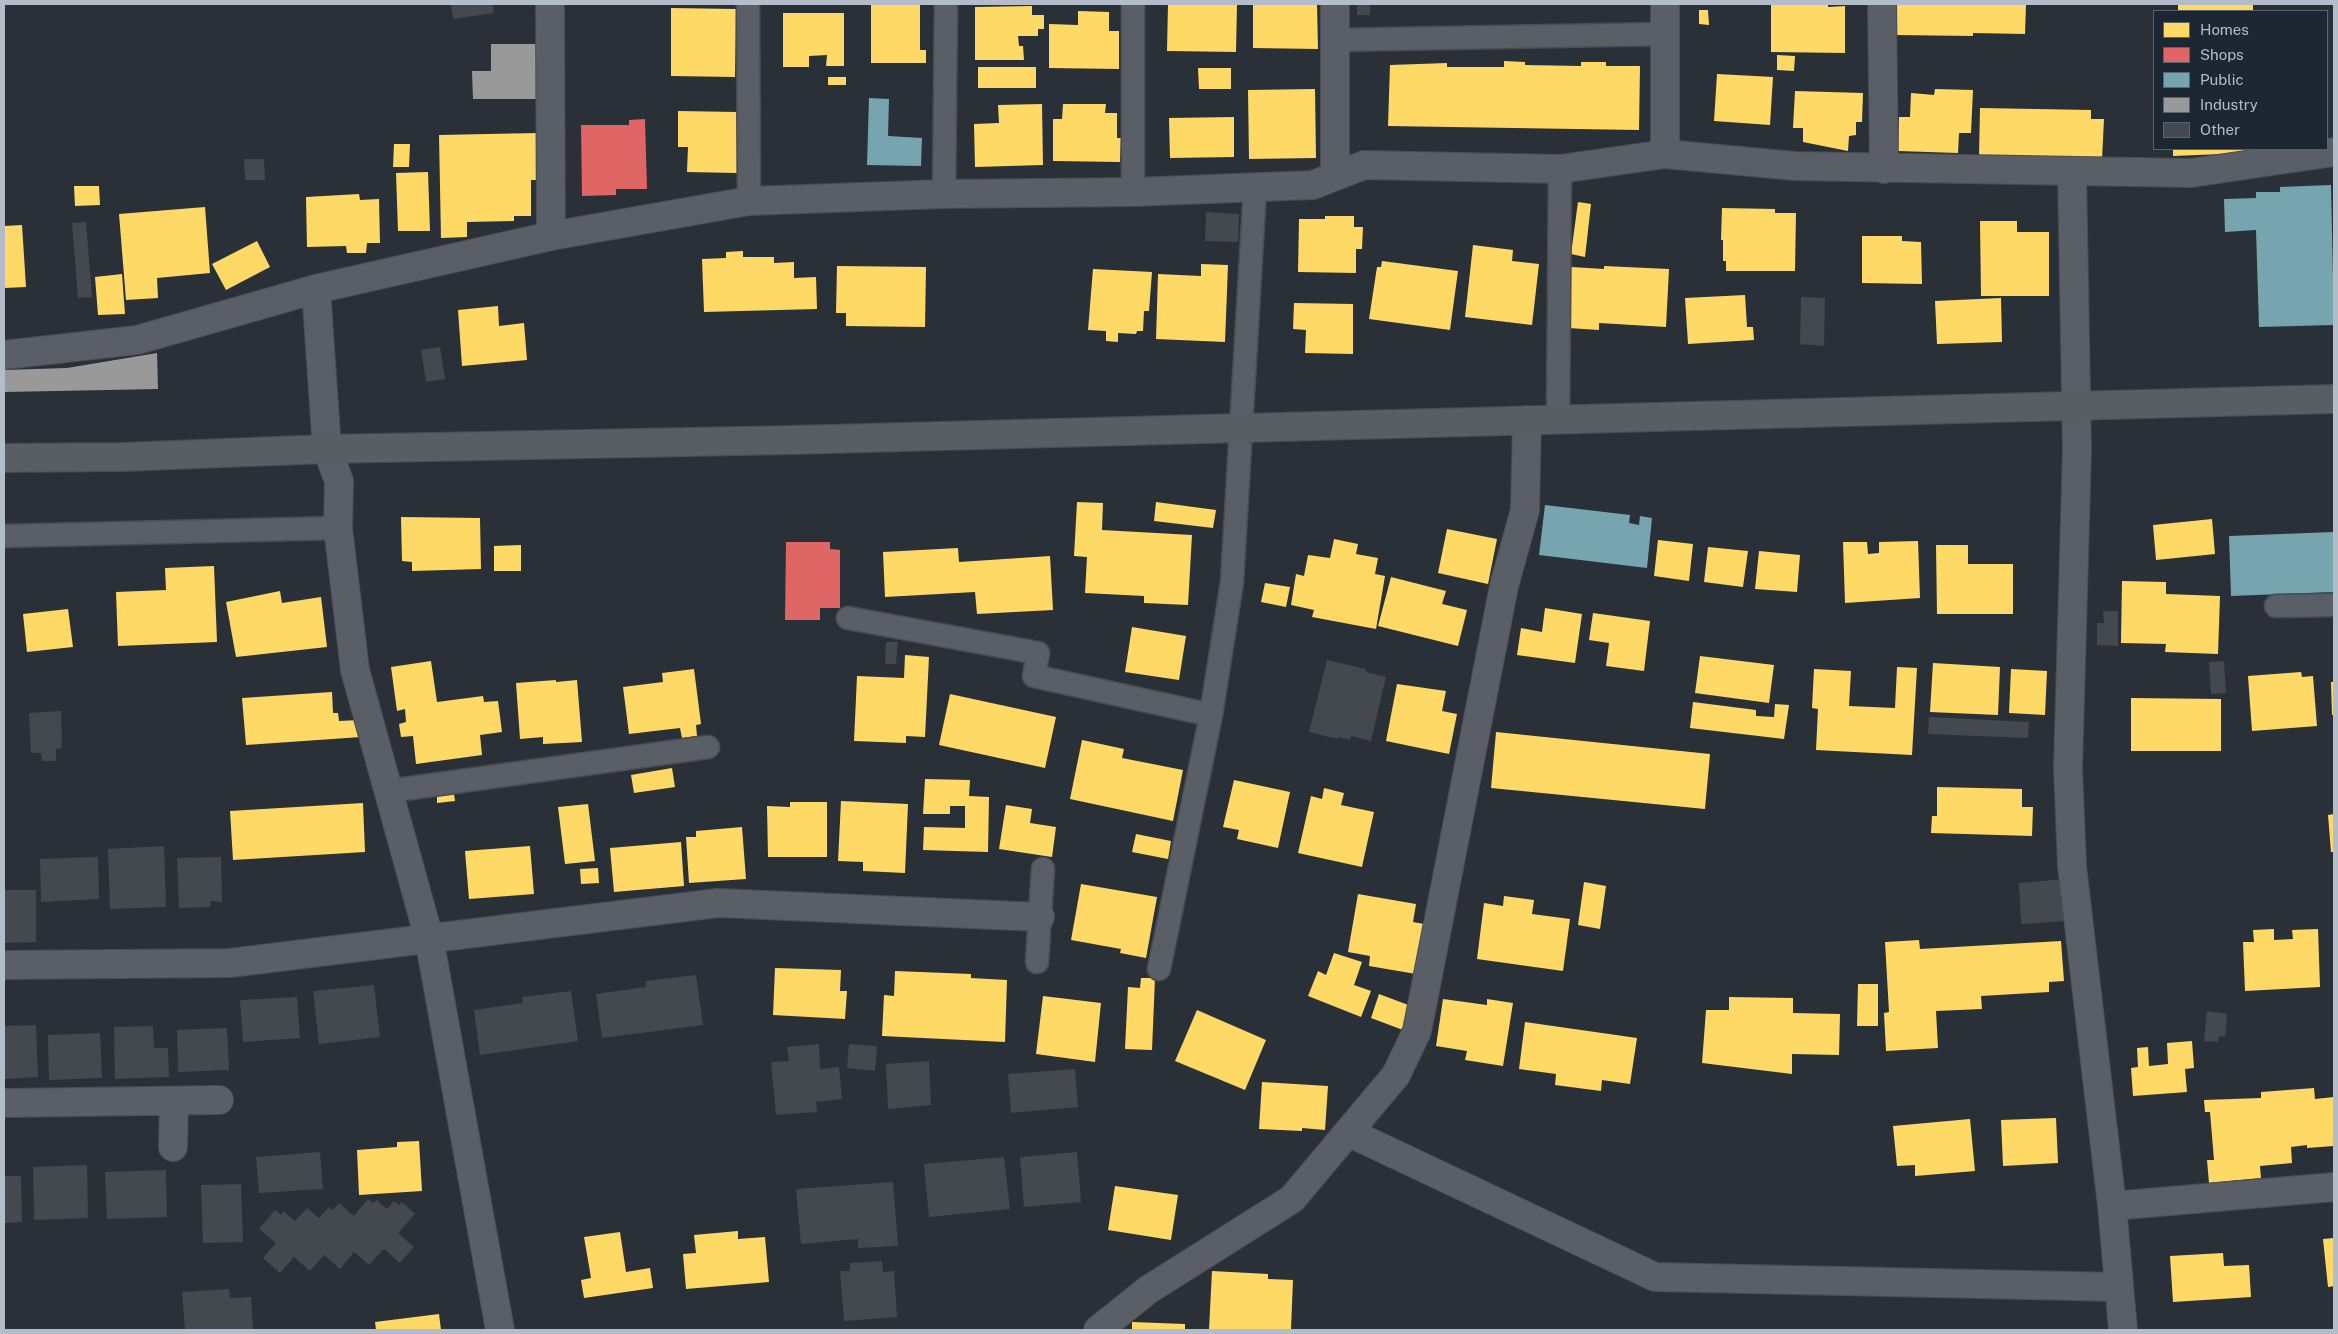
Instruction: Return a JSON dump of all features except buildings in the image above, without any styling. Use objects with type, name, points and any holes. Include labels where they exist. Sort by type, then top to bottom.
[{"type":"street","points":[[550,4],[551,236]]},
{"type":"street","points":[[1335,4],[1335,175]]},
{"type":"street","points":[[1665,4],[1665,154]]},
{"type":"street","points":[[1882,4],[1884,169]]},
{"type":"street","points":[[4,355],[137,340],[316,289],[551,236],[749,201],[944,194],[1133,192],[1255,188],[1313,185],[1364,165],[1560,169],[1665,154],[1795,166],[2072,173],[2191,173],[2334,152]]},
{"type":"street","points":[[2072,173],[2077,449],[2068,768],[2073,875],[2112,1206],[2123,1330]]},
{"type":"street","points":[[316,289],[327,449],[339,481],[338,528],[355,670],[429,938],[500,1330]]},
{"type":"street","points":[[4,458],[122,458],[327,449],[2334,400]]},
{"type":"street","points":[[1098,1330],[1148,1290],[1292,1199],[1396,1075],[1417,1030],[1502,596],[1525,510],[1527,420]]},
{"type":"street","points":[[4,966],[230,963],[718,903],[1040,917]]},
{"type":"street","points":[[4,1103],[219,1100]]},
{"type":"street","points":[[173,1147],[174,1101]]},
{"type":"street","points":[[1348,1132],[1656,1277],[2119,1287]]},
{"type":"street","points":[[2112,1206],[2334,1187]]},
{"type":"lane","points":[[748,4],[749,201]]},
{"type":"lane","points":[[944,194],[946,4]]},
{"type":"lane","points":[[1133,4],[1133,192]]},
{"type":"lane","points":[[1335,40],[1665,34]]},
{"type":"lane","points":[[1558,419],[1560,169]]},
{"type":"lane","points":[[1158,969],[1211,715],[1232,582],[1243,428],[1255,188]]},
{"type":"lane","points":[[4,536],[338,528]]},
{"type":"lane","points":[[2276,606],[2334,605]]},
{"type":"lane","points":[[848,618],[1038,653],[1034,676],[1211,715]]},
{"type":"lane","points":[[389,791],[708,747]]},
{"type":"lane","points":[[1037,962],[1044,869]]}]
